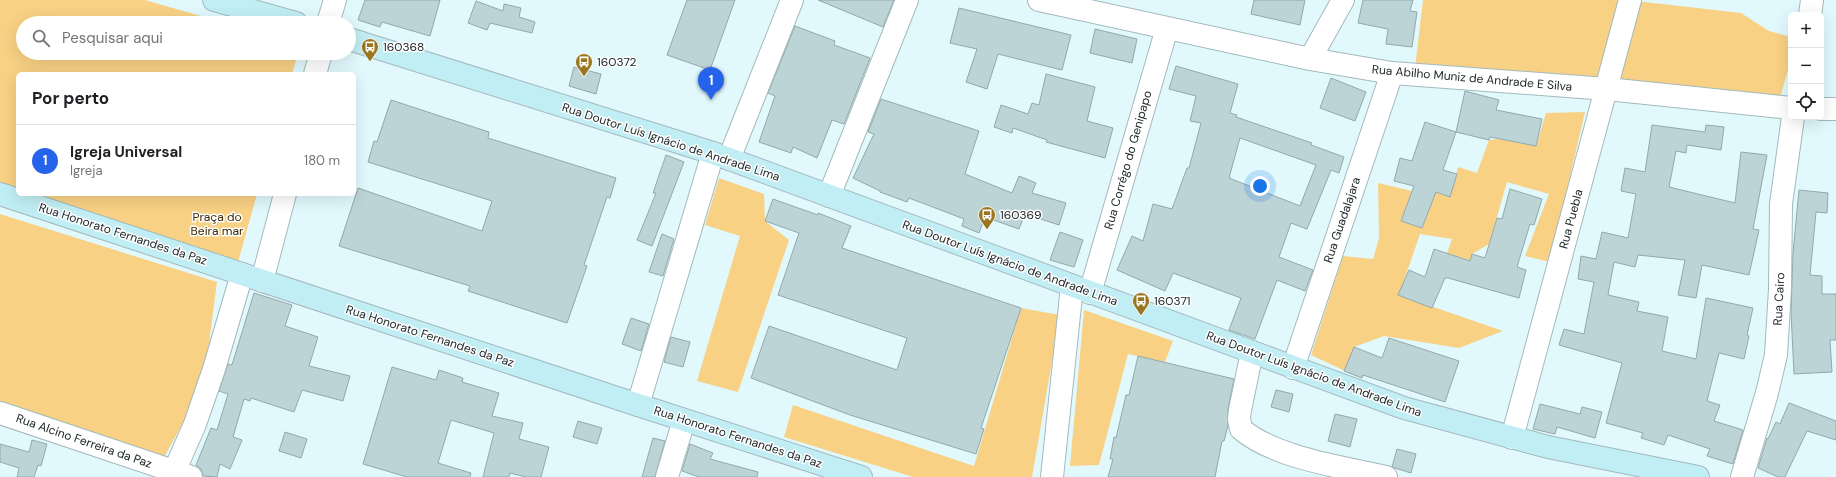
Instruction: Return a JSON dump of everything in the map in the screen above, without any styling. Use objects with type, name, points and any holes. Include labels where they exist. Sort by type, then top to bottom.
[{"type":"main road","points":[[214,0],[271,16]]},
{"type":"main road","name":"Rua Doutor Luís Ignácio de Andrade Lima","points":[[356,41],[721,156],[1404,408],[1512,438],[1698,477]]},
{"type":"main road","name":"Rua Honorato Fernandes da Paz","points":[[0,194],[638,405],[861,477]]},
{"type":"street","points":[[330,16],[334,0]]},
{"type":"street","points":[[638,405],[721,156],[792,0]]},
{"type":"street","points":[[830,196],[907,0]]},
{"type":"street","name":"Rua Abilho Muniz de Andrade E Silva","points":[[1039,0],[1310,59],[1392,73],[1607,89],[1788,108]]},
{"type":"street","points":[[1310,59],[1343,0]]},
{"type":"street","name":"Rua Puebla","points":[[1512,438],[1630,0]]},
{"type":"street","points":[[1810,12],[1812,0]]},
{"type":"street","name":"Rua Corrégo do Genipapo","points":[[1052,477],[1081,290],[1167,28]]},
{"type":"street","points":[[316,72],[319,60]]},
{"type":"street","name":"Rua Guadalajara","points":[[1293,368],[1392,73]]},
{"type":"street","points":[[1824,109],[1836,109]]},
{"type":"street","name":"Rua Cairo","points":[[1742,477],[1763,407],[1776,355],[1780,289],[1781,204],[1793,120]]},
{"type":"street","points":[[262,281],[284,196]]},
{"type":"street","points":[[182,474],[195,424],[214,369],[242,274]]},
{"type":"street","points":[[1252,352],[1240,410],[1239,419],[1241,429],[1250,437],[1271,447],[1317,461],[1386,477]]},
{"type":"street","name":"Rua Alcino Ferreira da Paz","points":[[0,413],[182,474]]},
{"type":"street","points":[[667,477],[684,420]]},
{"type":"green space","points":[[0,0],[145,0],[201,16],[16,16],[16,60],[296,60],[293,72],[16,72],[16,191],[0,186]]},
{"type":"green space","points":[[1423,0],[1624,0],[1600,82],[1415,68]]},
{"type":"green space","points":[[1636,1],[1741,13],[1769,31],[1788,36],[1788,70],[1780,98],[1616,81]]},
{"type":"green space","points":[[1585,112],[1550,262],[1525,256],[1549,194],[1507,182],[1489,244],[1472,254],[1471,261],[1447,253],[1452,239],[1420,234],[1399,295],[1503,331],[1459,348],[1384,336],[1354,347],[1345,371],[1311,355],[1343,256],[1373,259],[1379,238],[1378,183],[1412,191],[1401,221],[1422,228],[1434,192],[1450,196],[1458,167],[1477,173],[1489,140],[1499,139],[1536,146],[1546,113]]},
{"type":"green space","points":[[719,178],[764,194],[765,221],[789,240],[738,392],[697,381],[740,236],[705,225]]},
{"type":"green space","name":"Praça do Beira mar","points":[[30,196],[256,196],[238,262]]},
{"type":"green space","points":[[0,214],[217,282],[207,359],[183,423],[163,459],[0,405]]},
{"type":"green space","points":[[1021,308],[1060,315],[1032,477],[913,477],[784,437],[793,405],[974,466]]},
{"type":"green space","points":[[1084,310],[1173,341],[1165,362],[1128,354],[1099,465],[1070,466]]},
{"type":"building","points":[[365,0],[440,0],[430,36],[382,22],[380,27],[358,20]]},
{"type":"building","points":[[687,0],[735,0],[710,70],[667,55]]},
{"type":"building","points":[[818,0],[894,0],[883,27]]},
{"type":"building","points":[[1254,0],[1305,0],[1300,25],[1251,14]]},
{"type":"building","points":[[1363,0],[1413,0],[1410,11],[1417,12],[1412,47],[1386,44],[1388,29],[1358,23]]},
{"type":"building","points":[[476,1],[503,11],[504,4],[521,8],[519,17],[535,22],[532,33],[490,23],[487,30],[468,23]]},
{"type":"building","points":[[959,8],[1071,35],[1062,70],[998,54],[987,89],[966,82],[977,49],[950,43]]},
{"type":"building","points":[[795,26],[835,41],[834,45],[870,58],[844,124],[832,120],[817,158],[793,147],[791,153],[759,142],[775,96],[768,93]]},
{"type":"building","points":[[1095,29],[1137,39],[1132,63],[1090,53]]},
{"type":"building","points":[[1176,66],[1238,84],[1230,113],[1237,115],[1236,117],[1312,143],[1311,145],[1344,157],[1339,173],[1331,170],[1307,229],[1291,223],[1279,257],[1313,270],[1305,291],[1277,280],[1255,339],[1229,330],[1241,298],[1173,273],[1165,291],[1117,270],[1132,236],[1143,241],[1153,204],[1172,209],[1187,168],[1189,168],[1201,123],[1190,121],[1196,96],[1169,89]],"holes":[[[1240,138],[1316,165],[1300,206],[1229,178]]]},
{"type":"building","points":[[574,67],[601,74],[596,94],[569,86]]},
{"type":"building","points":[[1046,74],[1095,87],[1087,121],[1113,128],[1105,158],[1046,142],[1047,140],[1013,128],[1012,133],[994,127],[1001,105],[1028,114],[1032,103],[1039,105]]},
{"type":"building","points":[[1331,78],[1366,92],[1355,121],[1320,108]]},
{"type":"building","points":[[1465,91],[1499,100],[1496,110],[1542,119],[1536,146],[1490,137],[1489,140],[1456,132]]},
{"type":"building","points":[[881,99],[979,131],[965,174],[1012,193],[1019,176],[1036,183],[1032,193],[1066,203],[1059,225],[1025,214],[1019,229],[985,217],[979,233],[962,226],[964,219],[909,198],[907,202],[880,192],[853,178],[874,134],[868,132]]},
{"type":"building","points":[[391,100],[489,132],[488,138],[616,178],[610,198],[607,197],[584,265],[587,266],[567,323],[468,291],[470,286],[339,246],[358,188],[482,231],[492,201],[368,162],[374,141],[377,142]]},
{"type":"building","points":[[1425,122],[1456,132],[1443,170],[1457,174],[1450,197],[1436,192],[1422,228],[1401,221],[1414,186],[1394,181],[1400,158],[1412,161]]},
{"type":"building","points":[[1652,125],[1705,132],[1706,125],[1724,127],[1721,150],[1687,145],[1686,153],[1676,151],[1669,187],[1735,203],[1741,152],[1767,155],[1753,229],[1759,230],[1749,275],[1702,265],[1696,298],[1678,295],[1685,260],[1638,255],[1635,267],[1614,262],[1608,295],[1639,302],[1637,311],[1668,317],[1662,351],[1696,359],[1706,298],[1753,308],[1747,335],[1749,336],[1744,359],[1719,353],[1707,401],[1720,405],[1714,421],[1743,430],[1733,464],[1707,456],[1710,449],[1668,435],[1664,445],[1641,438],[1643,433],[1606,423],[1622,363],[1559,345],[1564,329],[1584,334],[1594,282],[1578,279],[1581,256],[1596,259],[1602,232],[1628,238],[1636,194],[1621,191],[1625,168],[1645,172]]},
{"type":"building","points":[[666,155],[684,162],[652,246],[637,240],[656,193],[653,193]]},
{"type":"building","points":[[1510,189],[1542,199],[1534,225],[1530,224],[1517,267],[1526,270],[1519,298],[1448,278],[1445,278],[1432,308],[1398,295],[1409,270],[1425,277],[1434,249],[1470,261],[1472,254],[1485,258],[1497,218],[1502,219]]},
{"type":"building","points":[[1799,190],[1828,193],[1827,213],[1816,212],[1810,275],[1822,276],[1822,294],[1836,294],[1836,340],[1830,340],[1832,372],[1794,374],[1791,312],[1793,253]]},
{"type":"building","points":[[773,199],[818,215],[818,213],[851,226],[842,248],[1021,308],[981,428],[984,429],[976,454],[850,415],[751,378],[769,326],[897,370],[907,338],[778,295],[799,233],[765,221]]},
{"type":"building","points":[[1060,232],[1083,240],[1074,267],[1050,260]]},
{"type":"building","points":[[662,234],[674,239],[663,276],[649,272]]},
{"type":"building","points":[[254,293],[292,305],[285,326],[318,337],[309,366],[350,376],[343,401],[302,390],[294,412],[251,398],[250,401],[244,399],[233,437],[242,440],[230,469],[220,464],[217,477],[203,476],[201,469],[196,465],[211,428],[217,430],[228,394],[219,391],[228,364],[232,365]]},
{"type":"building","points":[[631,318],[649,324],[641,351],[622,344]]},
{"type":"building","points":[[671,337],[690,342],[683,367],[664,362]]},
{"type":"building","points":[[1389,338],[1459,361],[1445,402],[1363,375],[1362,378],[1344,371],[1354,347],[1382,358]]},
{"type":"building","points":[[1138,356],[1234,379],[1228,409],[1228,426],[1224,441],[1222,441],[1215,477],[1108,477],[1113,459],[1110,459],[1114,437],[1116,438],[1126,395],[1129,395]]},
{"type":"building","points":[[392,367],[436,380],[439,370],[463,378],[462,382],[499,393],[492,416],[523,423],[519,439],[549,447],[541,477],[526,477],[510,473],[509,477],[483,477],[494,433],[451,420],[438,463],[471,473],[470,477],[407,477],[363,464]]},
{"type":"building","points":[[1276,390],[1293,394],[1289,412],[1271,407]]},
{"type":"building","points":[[1789,403],[1836,421],[1836,440],[1807,431],[1785,477],[1778,477],[1758,468],[1767,438],[1768,439],[1776,422],[1780,424]]},
{"type":"building","points":[[1540,404],[1580,414],[1582,407],[1602,412],[1595,438],[1557,427],[1555,434],[1533,429]]},
{"type":"building","points":[[1335,414],[1357,419],[1350,447],[1328,441]]},
{"type":"building","points":[[578,421],[602,428],[597,444],[573,437]]},
{"type":"building","points":[[285,432],[307,439],[301,458],[279,451]]},
{"type":"building","points":[[653,438],[665,441],[655,477],[642,477]]},
{"type":"building","points":[[32,440],[47,444],[41,466],[38,465],[34,477],[17,477],[19,468],[0,462],[0,444],[29,452]]},
{"type":"building","points":[[690,444],[713,453],[710,459],[758,472],[757,477],[699,477],[682,471]]},
{"type":"building","points":[[1397,449],[1416,454],[1411,473],[1392,467]]},
{"type":"place","name":"160368","points":[[370,62]]},
{"type":"place","name":"160372","points":[[584,77]]},
{"type":"place","name":"Igreja Universal","points":[[711,100]]},
{"type":"place","name":"160369","points":[[987,230]]},
{"type":"place","name":"160371","points":[[1141,316]]}]
